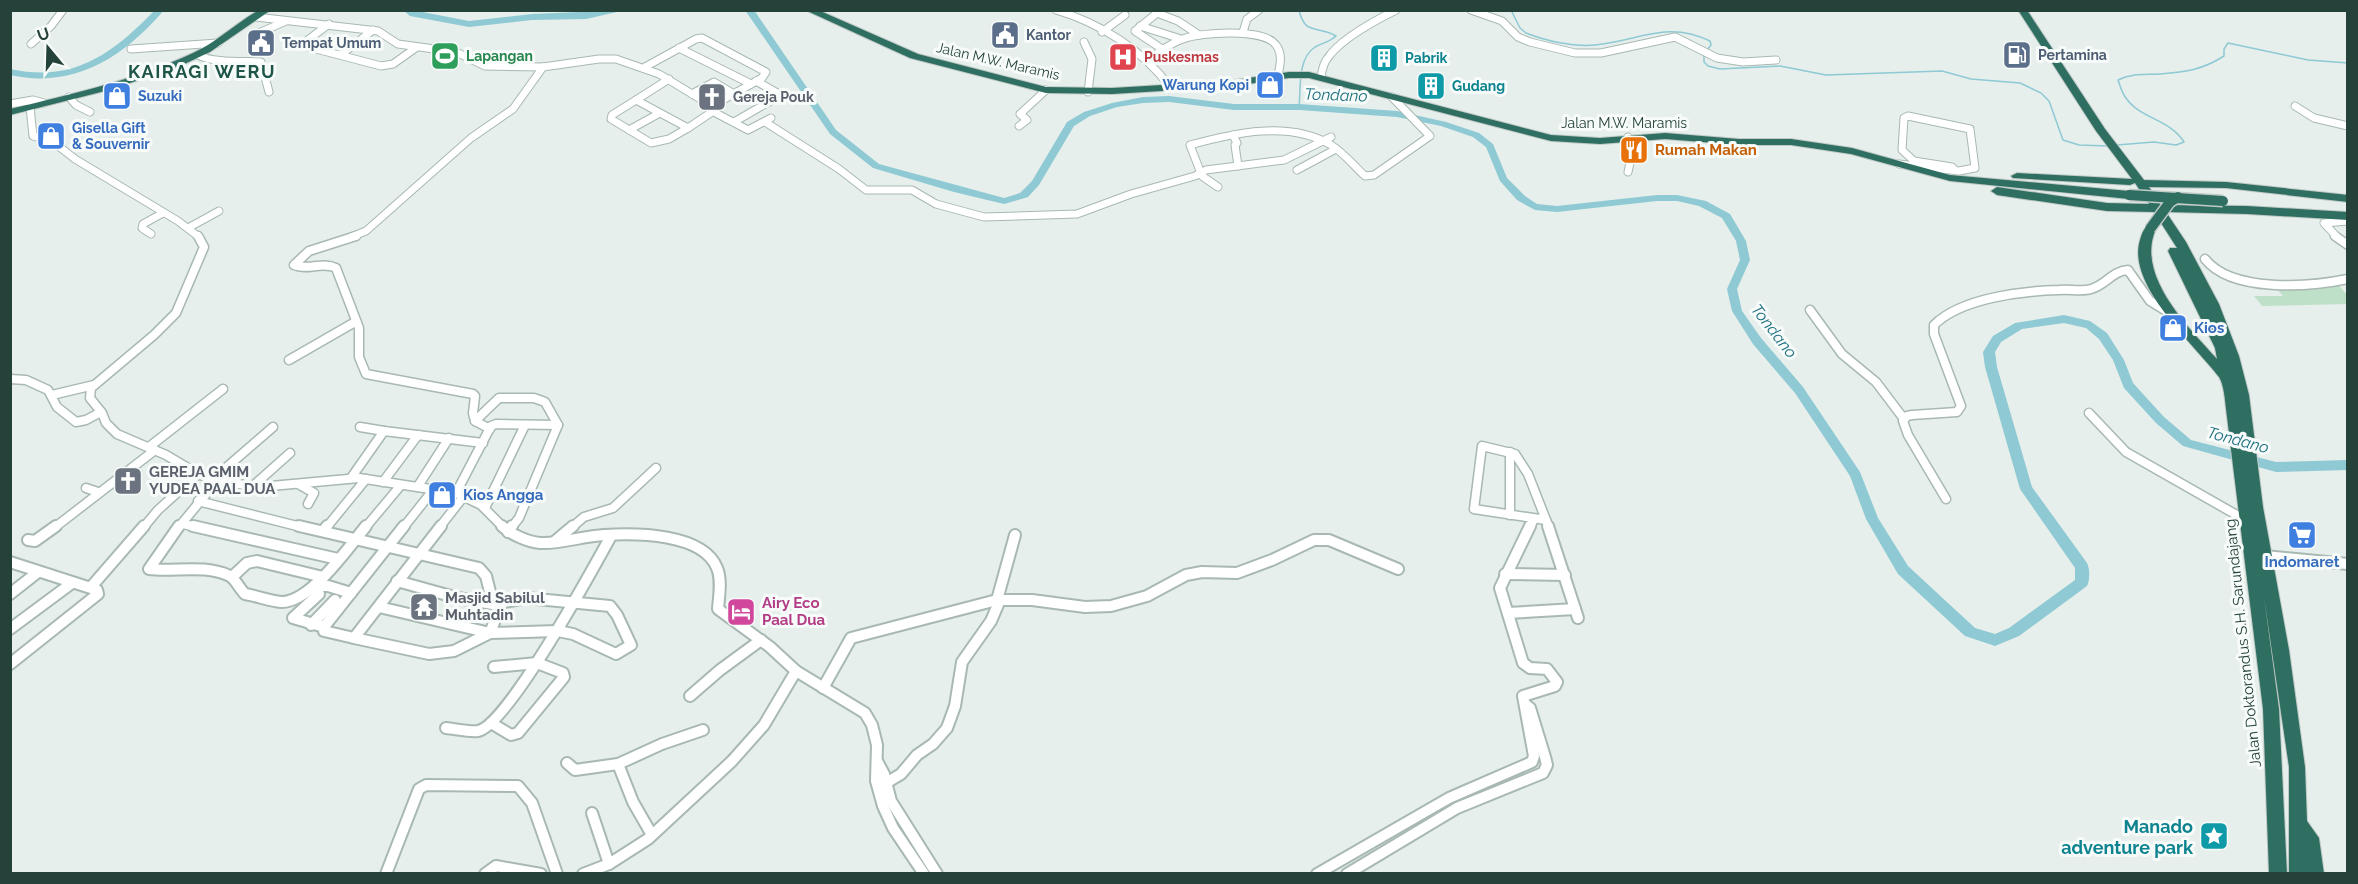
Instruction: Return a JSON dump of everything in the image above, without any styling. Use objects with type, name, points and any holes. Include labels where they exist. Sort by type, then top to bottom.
[{"type":"highway","name":"Jalan M.W. Maramis","points":[[809,10],[914,56],[1046,90],[1088,92],[1228,84],[1278,76],[1309,75],[1394,100],[1551,138],[1589,141],[1665,136],[1739,142],[1791,141],[1841,149],[1907,167]]},
{"type":"highway","points":[[2013,10],[2136,182],[2213,303],[2239,377],[2240,421]]},
{"type":"highway","points":[[2022,10],[2062,80]]},
{"type":"highway","points":[[10,112],[119,83],[198,55],[261,13]]},
{"type":"highway","points":[[1907,167],[1937,176],[2085,192],[2348,210]]},
{"type":"highway","points":[[1907,167],[1949,172],[2226,185],[2348,200]]},
{"type":"highway","points":[[1907,167],[1927,177],[1942,181],[2025,196],[2107,207],[2348,216]]},
{"type":"highway","points":[[2226,377],[2200,350],[2162,297],[2146,265],[2144,253],[2150,229],[2170,202],[2187,194],[2213,191],[2348,205]]},
{"type":"highway","points":[[2107,207],[2146,220],[2168,232],[2221,348],[2226,377],[2240,421]]},
{"type":"highway","points":[[2168,232],[2187,213],[2196,210]]},
{"type":"highway","name":"Jalan Doktorandus S.H. Sarundajang","points":[[2240,421],[2250,494],[2265,556],[2295,756],[2300,824],[2298,873]]},
{"type":"highway","name":"Jalan Doktorandus S.H. Sarundajang","points":[[2250,494],[2249,522],[2271,709],[2278,873]]},
{"type":"highway","points":[[2300,824],[2310,838],[2315,873]]},
{"type":"street","points":[[31,44],[45,32],[63,10]]},
{"type":"street","points":[[1056,10],[1080,18],[1147,60],[1160,72],[1170,87]]},
{"type":"street","points":[[1243,33],[1247,19],[1259,10]]},
{"type":"street","points":[[1321,77],[1325,61],[1332,52],[1375,20],[1396,10]]},
{"type":"street","points":[[1471,10],[1502,21],[1518,37],[1530,42],[1575,53],[1601,53],[1673,37],[1688,41],[1704,53],[1717,58],[1743,62],[1776,60]]},
{"type":"street","points":[[1165,51],[1136,31],[1160,12],[1199,35]]},
{"type":"street","points":[[261,13],[288,20],[382,32],[398,44],[461,54],[483,66],[543,67],[609,58],[645,67],[669,79],[734,123],[750,130],[768,120],[866,190],[912,190],[936,204],[984,217],[1077,214],[1131,194],[1195,176],[1200,172],[1284,160],[1328,139]]},
{"type":"street","points":[[1102,32],[1125,15]]},
{"type":"street","points":[[259,33],[288,20]]},
{"type":"street","points":[[329,24],[302,45],[342,54],[365,63],[385,66],[393,64],[417,47]]},
{"type":"street","points":[[1140,26],[1181,39]]},
{"type":"street","points":[[342,54],[373,30]]},
{"type":"street","points":[[1147,60],[1165,51],[1181,39],[1199,35],[1223,36],[1243,33],[1262,36],[1275,42],[1281,58],[1278,76]]},
{"type":"street","points":[[645,67],[696,39],[702,38],[765,71],[766,75],[712,109],[688,129],[654,144],[647,142],[610,117],[669,79]]},
{"type":"street","points":[[130,49],[193,42],[219,43]]},
{"type":"street","points":[[1084,42],[1089,48],[1092,61],[1093,75],[1088,92]]},
{"type":"street","points":[[679,48],[781,94],[734,123]]},
{"type":"street","points":[[198,55],[209,62],[220,59],[261,62],[269,92]]},
{"type":"street","points":[[490,429],[475,421],[473,413],[475,396],[473,394],[366,374],[361,365],[359,328],[336,268],[331,265],[299,268],[294,265],[300,257],[317,246],[348,240],[366,231],[471,138],[513,109],[543,67]]},
{"type":"street","points":[[692,94],[714,82],[734,94]]},
{"type":"street","points":[[1019,126],[1027,120],[1020,114],[1046,90]]},
{"type":"street","points":[[69,97],[81,109]]},
{"type":"street","points":[[10,104],[33,100],[44,103]]},
{"type":"street","points":[[636,100],[688,129]]},
{"type":"street","points":[[1218,187],[1209,183],[1200,172],[1190,145],[1233,135],[1272,130],[1328,139],[1336,149],[1369,177],[1428,138],[1429,134],[1394,100]]},
{"type":"street","points":[[2295,106],[2314,118],[2348,126]]},
{"type":"street","points":[[30,107],[33,136],[52,141],[75,159],[188,228],[198,236],[204,247],[190,276],[179,308],[154,335],[94,385],[89,392],[90,398],[106,423],[117,434],[215,480],[253,486],[351,478],[418,486],[460,495],[485,508],[508,532],[538,543],[638,534],[674,539],[696,546],[708,553],[717,567],[720,578],[718,609],[761,640],[796,671],[854,704],[865,713],[875,733],[879,794],[893,828],[937,873]]},
{"type":"street","points":[[629,130],[658,114]]},
{"type":"street","points":[[1907,167],[1914,164],[1955,170],[1965,171],[1975,168],[1970,129],[1908,116],[1904,118],[1902,150],[1908,158],[1936,166],[1952,167],[1955,170]]},
{"type":"street","points":[[1233,135],[1237,143],[1235,146],[1238,166]]},
{"type":"street","points":[[1628,137],[1631,158],[1628,172]]},
{"type":"street","points":[[1297,170],[1336,149]]},
{"type":"street","points":[[188,228],[219,211]]},
{"type":"street","points":[[151,234],[142,228],[143,224],[163,213]]},
{"type":"street","points":[[2348,221],[2324,223],[2330,232],[2348,245]]},
{"type":"street","points":[[2205,259],[2213,268],[2228,276],[2280,285],[2348,279]]},
{"type":"street","points":[[1904,419],[1912,415],[1960,410],[1961,406],[1953,379],[1934,329],[1938,321],[1969,304],[2002,295],[2056,290],[2092,290],[2113,273],[2128,270],[2141,292],[2155,307],[2175,316]]},
{"type":"street","points":[[1810,310],[1842,354],[1876,382],[1904,419],[1908,435],[1946,499]]},
{"type":"street","points":[[289,360],[355,322]]},
{"type":"street","points":[[10,379],[32,383],[48,390],[57,407],[76,422],[86,420],[101,412]]},
{"type":"street","points":[[52,395],[94,385]]},
{"type":"street","points":[[28,540],[35,541],[51,530],[224,389]]},
{"type":"street","points":[[475,421],[499,398],[534,398],[545,402],[558,425],[519,518],[508,532]]},
{"type":"street","points":[[2089,413],[2126,452],[2249,522]]},
{"type":"street","points":[[354,638],[460,495],[490,429],[496,424],[558,425]]},
{"type":"street","points":[[485,508],[525,425]]},
{"type":"street","points":[[273,427],[215,480],[159,552],[149,569],[167,571],[196,568],[232,577],[245,594],[283,602],[294,600],[328,586],[351,593]]},
{"type":"street","points":[[360,427],[483,442]]},
{"type":"street","points":[[351,478],[384,431]]},
{"type":"street","points":[[383,482],[418,435]]},
{"type":"street","points":[[418,486],[449,438]]},
{"type":"street","points":[[1508,613],[1576,613],[1546,520],[1526,470],[1517,455],[1482,446],[1474,508],[1546,520]]},
{"type":"street","points":[[1510,452],[1510,515]]},
{"type":"street","points":[[253,486],[290,453]]},
{"type":"street","points":[[554,542],[584,517],[614,508],[656,468]]},
{"type":"street","points":[[90,587],[158,510],[198,474]]},
{"type":"street","points":[[323,531],[366,479]]},
{"type":"street","points":[[297,484],[313,492],[314,496],[308,504]]},
{"type":"street","points":[[324,627],[310,625],[293,618],[317,590],[323,577],[401,484]]},
{"type":"street","points":[[86,488],[98,492]]},
{"type":"street","points":[[198,501],[354,540],[388,546],[419,553],[483,571],[497,603],[490,633],[454,656],[417,652],[324,632],[324,627],[388,546],[434,489]]},
{"type":"street","points":[[1317,873],[1449,798],[1532,762],[1534,756],[1525,716],[1524,695],[1551,688],[1557,682],[1547,669],[1530,668],[1522,663],[1500,588],[1534,519]]},
{"type":"street","points":[[183,524],[338,559]]},
{"type":"street","points":[[886,783],[901,774],[917,755],[933,744],[947,728],[955,706],[962,662],[991,621],[999,600],[1015,535]]},
{"type":"street","points":[[446,728],[479,731],[491,723],[537,663],[558,631],[611,536]]},
{"type":"street","points":[[823,688],[851,638],[999,600],[1032,600],[1071,606],[1111,606],[1147,596],[1186,575],[1202,572],[1237,573],[1272,560],[1314,540],[1329,540],[1350,546],[1398,569]]},
{"type":"street","points":[[2265,556],[2348,564]]},
{"type":"street","points":[[232,577],[247,563],[257,561],[323,577]]},
{"type":"street","points":[[10,562],[97,590],[96,597],[10,664]]},
{"type":"street","points":[[10,594],[39,572]]},
{"type":"street","points":[[1505,574],[1565,575]]},
{"type":"street","points":[[379,607],[490,633],[558,631],[573,634],[616,654],[631,645],[614,608],[575,601],[526,598],[497,603],[458,598],[397,581]]},
{"type":"street","points":[[10,629],[72,583]]},
{"type":"street","points":[[310,625],[335,600]]},
{"type":"street","points":[[690,696],[720,670],[761,640]]},
{"type":"street","points":[[491,723],[511,735],[518,733],[564,679],[563,673],[537,663],[494,667]]},
{"type":"street","points":[[583,873],[604,868],[652,835],[744,750],[764,724],[796,671]]},
{"type":"street","points":[[1347,873],[1456,808],[1536,777],[1546,770],[1547,765],[1540,738],[1530,708],[1526,705]]},
{"type":"street","points":[[567,763],[575,770],[618,764],[662,744],[703,730]]},
{"type":"street","points":[[876,759],[891,801],[924,873]]},
{"type":"street","points":[[618,764],[633,802],[652,835]]},
{"type":"street","points":[[387,873],[419,789],[426,785],[518,786],[532,803],[557,873]]},
{"type":"street","points":[[1449,798],[1456,808]]},
{"type":"street","points":[[592,813],[604,868]]},
{"type":"street","points":[[485,873],[496,866],[541,873]]},
{"type":"green space","points":[[2338,284],[2347,295],[2347,304],[2262,306],[2254,296],[2283,296],[2275,287]]},
{"type":"waterway","name":"Tondano","points":[[10,72],[32,77],[53,77],[93,64],[129,40],[160,10]]},
{"type":"waterway","name":"Tondano","points":[[407,10],[410,13],[469,24],[532,17],[586,16],[622,10]]},
{"type":"waterway","name":"Tondano","points":[[749,10],[833,132],[876,166],[1004,201],[1024,195],[1036,183],[1070,124],[1087,114],[1115,105],[1143,100],[1169,99],[1234,107],[1299,107],[1397,114],[1443,124],[1476,135],[1490,146],[1503,179],[1521,198],[1535,207],[1557,209],[1657,198],[1677,198],[1702,203],[1726,216],[1741,241],[1745,260],[1732,289],[1737,311],[1757,341],[1799,390],[1856,475],[1872,519],[1903,570],[1970,632],[1995,640],[2014,632],[2082,582],[2082,567],[2026,489],[1991,367],[1989,352],[1997,339],[2019,326],[2064,319],[2090,325],[2103,336],[2118,360],[2128,385],[2160,420],[2187,443],[2276,467],[2348,465]]},
{"type":"waterway","points":[[1299,10],[1308,27],[1336,36],[1315,47],[1305,59],[1301,75],[1299,107]]},
{"type":"waterway","points":[[1511,10],[1520,28],[1526,33],[1569,44],[1595,45],[1666,32],[1694,35],[1710,41],[1711,45],[1704,54],[1704,62],[1708,66],[1720,69],[1780,66],[1826,75],[1942,71],[1971,79],[2020,83],[2041,93],[2049,101],[2063,140],[2079,145],[2108,146]]},
{"type":"waterway","points":[[2117,145],[2154,142],[2176,145],[2184,142],[2171,128],[2132,105],[2123,94],[2118,80],[2128,76],[2194,70],[2224,56],[2224,49],[2228,43],[2308,60],[2348,63]]},
{"type":"place","name":"Kantor","points":[[1005,35]]},
{"type":"place","name":"Tempat Umum","points":[[261,43]]},
{"type":"place","name":"Pertamina","points":[[2017,55]]},
{"type":"place","name":"Lapangan","points":[[445,56]]},
{"type":"place","name":"Puskesmas","points":[[1123,57]]},
{"type":"place","name":"Pabrik","points":[[1384,58]]},
{"type":"place","name":"Warung Kopi","points":[[1270,85]]},
{"type":"place","name":"Gudang","points":[[1431,86]]},
{"type":"place","name":"Suzuki","points":[[117,96]]},
{"type":"place","name":"Gereja Pouk","points":[[712,97]]},
{"type":"place","name":"Gisella Gift & Souvernir","points":[[51,136]]},
{"type":"place","name":"Rumah Makan","points":[[1634,150]]},
{"type":"place","name":"Kios","points":[[2173,328]]},
{"type":"place","name":"GEREJA GMIM YUDEA PAAL DUA","points":[[128,481]]},
{"type":"place","name":"Kios Angga","points":[[442,495]]},
{"type":"place","name":"Indomaret","points":[[2302,535]]},
{"type":"place","name":"Masjid Sabilul Muhtadin","points":[[424,607]]},
{"type":"place","name":"Airy Eco Paal Dua","points":[[741,612]]},
{"type":"place","name":"Manado adventure park","points":[[2214,836]]},
{"type":"district","name":"KAIRAGI WERU","points":[[202,71]]}]
